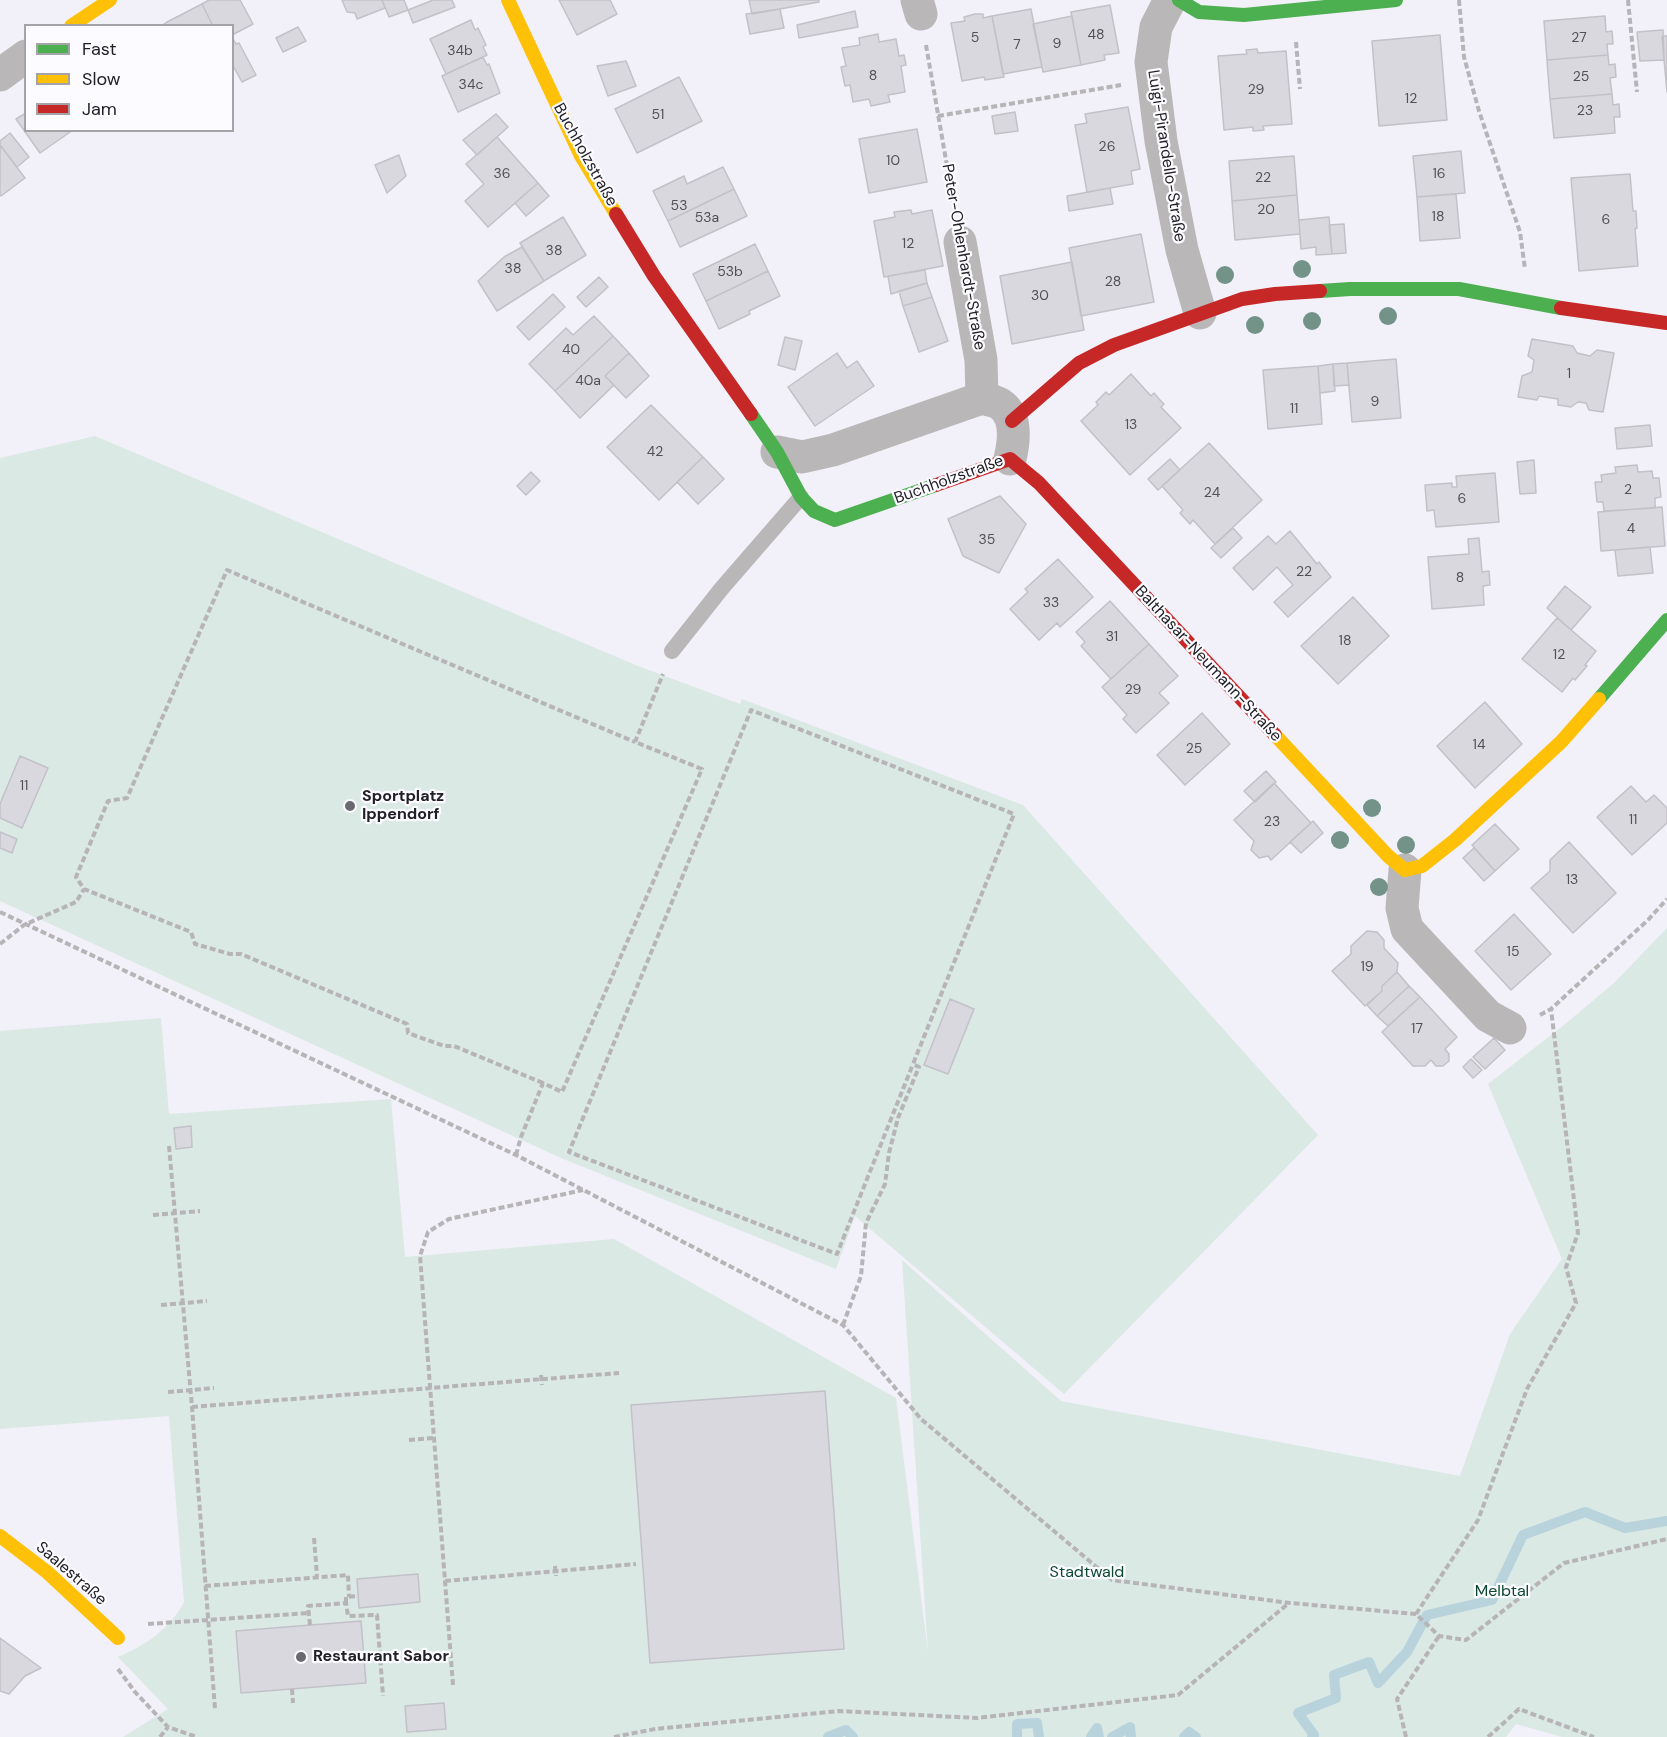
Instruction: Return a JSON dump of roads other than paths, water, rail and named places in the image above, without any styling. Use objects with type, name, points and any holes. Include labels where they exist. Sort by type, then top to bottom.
[{"type":"street","points":[[74,24],[110,0]]},
{"type":"street","name":"Buchholzstraße","points":[[508,0],[581,156],[654,276],[777,452],[801,497],[814,512],[835,520],[1010,459],[1014,441],[1012,421]]},
{"type":"street","name":"Luigi-Pirandello-Straße","points":[[1170,0],[1155,27],[1151,62],[1161,141],[1182,250],[1200,313]]},
{"type":"street","points":[[1179,0],[1199,12],[1244,15],[1396,0]]},
{"type":"street","points":[[0,75],[24,57]]},
{"type":"street","name":"Peter-Ohlenhardt-Straße","points":[[960,242],[981,360],[982,398]]},
{"type":"street","points":[[777,452],[802,457],[833,450],[982,398],[1001,404],[1012,421],[1079,363],[1114,345],[1242,299],[1275,294],[1407,287],[1459,289],[1576,312],[1667,323]]},
{"type":"street","name":"Balthasar-Neumann-Straße","points":[[1010,459],[1039,483],[1388,856],[1405,870]]},
{"type":"street","points":[[1510,1028],[1488,1016],[1407,929],[1402,908],[1405,870],[1422,866],[1455,840],[1562,742],[1667,620]]},
{"type":"street","name":"Saalestraße","points":[[0,1536],[47,1572],[118,1638]]},
{"type":"lane","points":[[672,651],[722,588],[801,497]]},
{"type":"waterway","points":[[1312,1737],[1314,1735],[1298,1713],[1336,1698],[1334,1675],[1369,1662],[1378,1683],[1407,1652],[1427,1615],[1492,1600],[1523,1535],[1585,1512],[1625,1528],[1667,1521]]},
{"type":"waterway","points":[[1017,1737],[1017,1724],[1037,1723],[1039,1737]]},
{"type":"waterway","points":[[1112,1737],[1130,1727],[1131,1737]]},
{"type":"waterway","points":[[1091,1737],[1097,1728],[1099,1737]]},
{"type":"waterway","points":[[828,1737],[846,1730],[853,1737]]},
{"type":"waterway","points":[[1184,1737],[1189,1732],[1196,1737]]},
{"type":"place","name":"Sportplatz Ippendorf","points":[[350,806]]},
{"type":"place","name":"Restaurant Sabor","points":[[301,1657]]},
{"type":"park label","name":"Stadtwald","points":[[1087,1573]]},
{"type":"park label","name":"Melbtal","points":[[1502,1592]]}]
